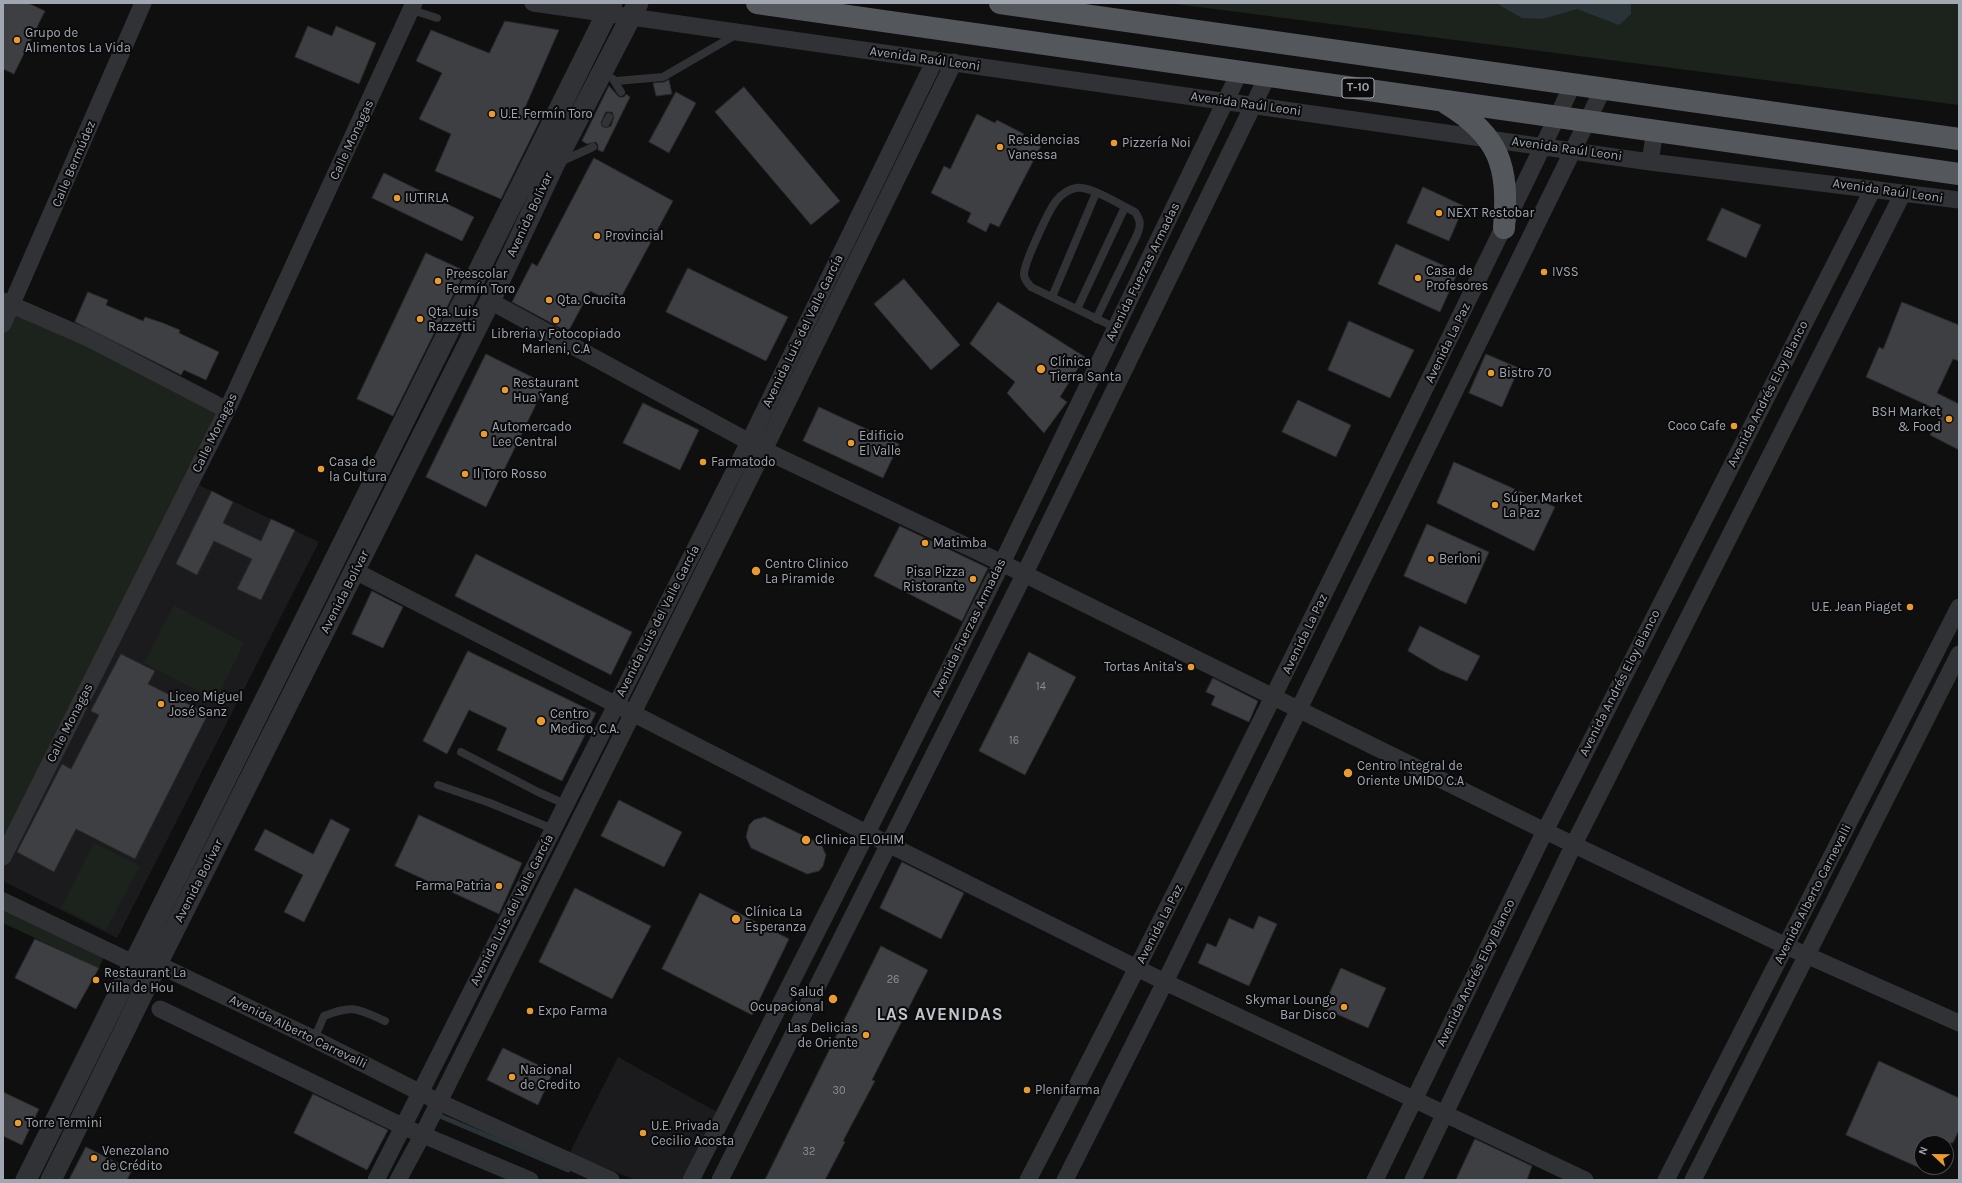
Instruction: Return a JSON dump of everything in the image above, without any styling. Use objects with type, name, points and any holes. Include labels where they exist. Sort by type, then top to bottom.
[{"type":"highway","name":"Avenida Raúl Leoni","points":[[757,3],[1959,174]]},
{"type":"highway","points":[[1000,3],[1959,139]]},
{"type":"highway","points":[[1442,100],[1474,122],[1490,138],[1500,161],[1504,178],[1506,205],[1504,228]]},
{"type":"street","name":"Calle Bermúdez","points":[[3,324],[8,303],[143,3]]},
{"type":"street","name":"Avenida Raúl Leoni","points":[[533,3],[635,10],[739,33],[954,62],[1650,162],[1959,200]]},
{"type":"street","name":"Calle Monagas","points":[[3,857],[227,410],[413,6]]},
{"type":"street","name":"Avenida Bolívar","points":[[26,1180],[609,8]]},
{"type":"street","name":"Avenida Bolívar","points":[[51,1180],[157,964],[356,571],[490,300],[554,165],[610,74],[635,10]]},
{"type":"street","name":"Avenida Luis del Valle García","points":[[398,1180],[439,1102],[632,712],[757,446],[935,60]]},
{"type":"street","name":"Avenida Luis del Valle García","points":[[376,1180],[404,1127],[615,704],[757,446],[954,62]]},
{"type":"street","name":"Avenida Fuerzas Armadas","points":[[691,1180],[1002,563],[1240,71]]},
{"type":"street","name":"Avenida Fuerzas Armadas","points":[[720,1180],[1024,575],[1268,75]]},
{"type":"street","name":"Avenida La Paz","points":[[1028,1180],[1138,967],[1274,697],[1573,84]]},
{"type":"street","name":"Avenida La Paz","points":[[1065,1180],[1165,982],[1603,89]]},
{"type":"street","points":[[1650,162],[1655,130]]},
{"type":"street","name":"Avenida Andrés Eloy Blanco","points":[[1375,1180],[1544,831],[1873,189]]},
{"type":"street","points":[[1413,1180],[1446,1114],[1574,844],[1903,193]]},
{"type":"street","points":[[490,300],[757,446],[1002,563],[1544,831],[1786,946],[1959,1023]]},
{"type":"street","points":[[8,303],[88,338],[227,410]]},
{"type":"street","points":[[356,571],[888,844],[1138,967],[1165,982],[1585,1180]]},
{"type":"street","name":"Avenida Alberto Carnevalli","points":[[1666,1180],[1959,607]]},
{"type":"street","name":"Avenida Alberto Carnevalli","points":[[1693,1180],[1959,654]]},
{"type":"street","points":[[3,901],[133,963]]},
{"type":"street","name":"Avenida Alberto Carrevalli","points":[[157,964],[314,1039],[439,1102],[611,1180]]},
{"type":"street","points":[[160,1009],[404,1127],[530,1180]]},
{"type":"lane","points":[[413,6],[437,18]]},
{"type":"lane","points":[[610,74],[663,77],[739,33]]},
{"type":"lane","points":[[610,74],[621,92]]},
{"type":"lane","points":[[554,165],[593,147]]},
{"type":"lane","points":[[1096,319],[1140,226],[1140,219],[1135,212],[1096,193],[1087,189],[1075,188],[1065,192],[1055,202],[1027,261],[1024,273],[1025,280],[1031,287],[1096,319],[1116,328]]},
{"type":"lane","points":[[1052,297],[1096,193]]},
{"type":"lane","points":[[1077,309],[1125,207]]},
{"type":"lane","points":[[461,752],[538,792],[565,804]]},
{"type":"lane","points":[[438,785],[490,803],[553,829]]},
{"type":"lane","points":[[314,1039],[324,1016],[340,1010],[357,1008],[385,1021]]},
{"type":"shaded area","points":[[1168,3],[1959,3],[1959,105]]},
{"type":"shaded area","points":[[1496,3],[1631,3],[1631,14],[1619,25],[1577,9],[1542,19],[1522,18]]},
{"type":"shaded area","points":[[13,305],[227,410],[3,857],[3,324]]},
{"type":"shaded area","name":"Liceo Miguel José Sanz","points":[[199,485],[319,542],[117,938],[3,881],[3,867]]},
{"type":"shaded area","points":[[174,605],[244,643],[216,700],[144,663]]},
{"type":"shaded area","points":[[94,843],[140,866],[106,930],[61,908]]},
{"type":"shaded area","points":[[3,901],[106,951],[99,968],[3,923]]},
{"type":"shaded area","name":"U.E. Privada Cecilio Acosta","points":[[618,1057],[717,1112],[684,1180],[636,1180],[569,1154]]},
{"type":"building","name":"Grupo de Alimentos La Vida","points":[[3,3],[28,3],[45,11],[14,74],[3,69]]},
{"type":"building","points":[[505,21],[559,30],[524,110],[541,118],[501,199],[435,171],[451,134],[419,119],[442,73],[416,61],[431,30],[489,53]]},
{"type":"building","points":[[308,26],[332,36],[336,26],[376,43],[359,84],[295,57]]},
{"type":"building","points":[[669,80],[672,94],[656,96],[653,83]]},
{"type":"building","points":[[609,86],[619,97],[624,97],[626,94],[630,97],[603,152],[598,150],[598,145],[596,142],[587,144],[582,141]],"holes":[[[606,112],[612,112],[614,117],[611,126],[606,128],[602,126],[601,123]]]},
{"type":"building","points":[[744,87],[840,201],[811,225],[715,112]]},
{"type":"building","points":[[676,92],[696,103],[669,153],[649,142]]},
{"type":"building","points":[[977,114],[995,123],[997,120],[1024,134],[1022,136],[1041,146],[999,227],[990,223],[986,232],[967,222],[971,213],[931,193],[944,166],[950,169]]},
{"type":"building","points":[[594,158],[673,201],[617,305],[590,291],[568,332],[512,302],[532,263],[537,266]]},
{"type":"building","points":[[384,173],[474,217],[462,241],[372,198]]},
{"type":"building","points":[[1423,187],[1464,206],[1449,241],[1407,223]]},
{"type":"building","points":[[1722,208],[1761,225],[1746,258],[1707,240]]},
{"type":"building","name":"Casa de Profesores","points":[[1396,244],[1458,272],[1440,312],[1378,284]]},
{"type":"building","points":[[426,253],[465,271],[393,416],[357,399]]},
{"type":"building","points":[[688,268],[788,317],[766,361],[666,312]]},
{"type":"building","points":[[904,279],[960,345],[931,370],[874,304]]},
{"type":"building","points":[[88,292],[108,300],[106,305],[143,321],[145,317],[180,330],[179,333],[219,352],[206,380],[184,370],[181,375],[75,322]]},
{"type":"building","points":[[998,302],[1085,357],[1060,397],[1067,402],[1044,433],[1007,393],[1015,382],[970,344]]},
{"type":"building","points":[[1902,302],[1959,325],[1959,361],[1953,359],[1937,393],[1959,404],[1959,450],[1930,435],[1942,412],[1866,377],[1879,347],[1883,349]]},
{"type":"building","points":[[1349,321],[1414,350],[1390,398],[1328,370]]},
{"type":"building","points":[[486,354],[546,384],[486,507],[426,477]]},
{"type":"building","points":[[1486,354],[1519,368],[1502,407],[1469,393]]},
{"type":"building","points":[[1298,400],[1351,425],[1336,457],[1282,432]]},
{"type":"building","points":[[643,403],[699,430],[680,470],[623,443]]},
{"type":"building","name":"Edificio El Valle","points":[[819,407],[899,444],[883,478],[803,441]]},
{"type":"building","name":"Súper Market La Paz","points":[[1454,462],[1555,507],[1534,551],[1437,503]]},
{"type":"building","points":[[212,491],[233,502],[223,523],[261,541],[271,519],[295,530],[261,600],[237,589],[252,559],[214,541],[197,575],[176,564]]},
{"type":"building","points":[[1427,524],[1489,552],[1466,604],[1404,576]]},
{"type":"building","points":[[900,526],[988,568],[962,621],[874,576]]},
{"type":"building","points":[[476,554],[632,632],[611,675],[455,596]]},
{"type":"building","points":[[372,591],[403,607],[383,648],[352,634]]},
{"type":"building","points":[[1420,626],[1480,656],[1467,681],[1440,670],[1408,651]]},
{"type":"building","name":"Centro Medico, C.A.","points":[[468,651],[596,713],[562,781],[497,750],[507,728],[469,710],[447,754],[423,741]]},
{"type":"building","points":[[1029,652],[1076,677],[1025,775],[979,751]]},
{"type":"building","points":[[121,654],[155,671],[148,684],[208,714],[135,859],[76,829],[54,872],[17,852],[62,764],[71,769],[99,715],[91,711]]},
{"type":"building","points":[[1213,678],[1258,701],[1249,722],[1211,705],[1215,696],[1206,692]]},
{"type":"building","points":[[619,800],[682,832],[664,867],[601,836]]},
{"type":"building","points":[[419,815],[522,863],[499,914],[395,866]]},
{"type":"building","points":[[765,817],[821,844],[826,855],[823,866],[819,871],[807,874],[751,848],[746,837],[749,825],[754,820]]},
{"type":"building","points":[[331,819],[350,829],[304,922],[284,912],[303,875],[254,850],[265,829],[313,854]]},
{"type":"building","points":[[902,862],[964,893],[941,939],[880,908]]},
{"type":"building","points":[[575,888],[651,926],[612,999],[539,962]]},
{"type":"building","points":[[700,893],[789,939],[752,1015],[662,969]]},
{"type":"building","points":[[1259,916],[1277,924],[1249,986],[1198,963],[1207,943],[1216,947],[1229,918],[1253,929]]},
{"type":"building","points":[[35,939],[99,968],[76,1009],[15,978]]},
{"type":"building","points":[[881,946],[928,970],[872,1080],[875,1081],[843,1141],[845,1142],[825,1180],[765,1180]]},
{"type":"building","points":[[1341,968],[1386,988],[1368,1028],[1323,1008]]},
{"type":"building","points":[[503,1048],[553,1072],[538,1105],[487,1080]]},
{"type":"building","points":[[1879,1061],[1959,1098],[1959,1130],[1954,1141],[1954,1135],[1914,1135],[1914,1165],[1846,1135]]},
{"type":"building","name":"Torre Termini","points":[[3,1092],[39,1109],[22,1145],[3,1136]]},
{"type":"building","points":[[313,1094],[388,1130],[367,1170],[294,1133]]},
{"type":"building","points":[[1475,1139],[1532,1166],[1527,1180],[1456,1180]]},
{"type":"building","name":"Venezolano de Crédito","points":[[86,1147],[132,1170],[127,1180],[69,1180]]},
{"type":"waterway","points":[[440,1116],[568,1170]]},
{"type":"place","name":"Grupo de Alimentos La Vida","points":[[17,40]]},
{"type":"place","name":"U.E. Fermín Toro","points":[[492,114]]},
{"type":"place","name":"Pizzería Noi","points":[[1114,143]]},
{"type":"place","name":"Residencias Vanessa","points":[[1000,147]]},
{"type":"place","name":"IUTIRLA","points":[[397,198]]},
{"type":"place","name":"NEXT Restobar","points":[[1439,213]]},
{"type":"place","name":"Provincial","points":[[597,236]]},
{"type":"place","name":"IVSS","points":[[1544,272]]},
{"type":"place","name":"Casa de Profesores","points":[[1418,278]]},
{"type":"place","name":"Preescolar Fermín Toro","points":[[438,281]]},
{"type":"place","name":"Qta. Crucita","points":[[549,300]]},
{"type":"place","name":"Qta. Luis Razzetti","points":[[420,319]]},
{"type":"place","name":"Libreria y Fotocopiado Marleni, C.A","points":[[556,320]]},
{"type":"place","name":"Clínica Tierra Santa","points":[[1041,369]]},
{"type":"place","name":"Bistro 70","points":[[1491,373]]},
{"type":"place","name":"Restaurant Hua Yang","points":[[505,390]]},
{"type":"place","name":"BSH Market & Food","points":[[1949,419]]},
{"type":"place","name":"Coco Cafe","points":[[1734,426]]},
{"type":"place","name":"Automercado Lee Central","points":[[484,434]]},
{"type":"place","name":"Edificio El Valle","points":[[851,443]]},
{"type":"place","name":"Farmatodo","points":[[703,462]]},
{"type":"place","name":"Casa de la Cultura","points":[[321,469]]},
{"type":"place","name":"Il Toro Rosso","points":[[465,474]]},
{"type":"place","name":"Súper Market La Paz","points":[[1495,505]]},
{"type":"place","name":"Matimba","points":[[925,543]]},
{"type":"place","name":"Berloni","points":[[1431,559]]},
{"type":"place","name":"Centro Clinico La Piramide","points":[[756,571]]},
{"type":"place","name":"Pisa Pizza Ristorante","points":[[973,579]]},
{"type":"place","name":"U.E. Jean Piaget","points":[[1910,607]]},
{"type":"place","name":"Tortas Anita's","points":[[1191,667]]},
{"type":"place","name":"Liceo Miguel José Sanz","points":[[161,704]]},
{"type":"place","name":"Centro Medico, C.A.","points":[[541,721]]},
{"type":"place","name":"Centro Integral de Oriente UMIDO C.A","points":[[1348,773]]},
{"type":"place","name":"Clinica ELOHIM","points":[[806,840]]},
{"type":"place","name":"Farma Patria","points":[[499,886]]},
{"type":"place","name":"Clínica La Esperanza","points":[[736,919]]},
{"type":"place","name":"Restaurant La Villa de Hou","points":[[96,980]]},
{"type":"place","name":"Salud Ocupacional","points":[[833,999]]},
{"type":"place","name":"Skymar Lounge Bar Disco","points":[[1344,1007]]},
{"type":"place","name":"Expo Farma","points":[[530,1011]]},
{"type":"place","name":"Las Delicias de Oriente","points":[[866,1035]]},
{"type":"place","name":"Nacional de Credito","points":[[512,1077]]},
{"type":"place","name":"Plenifarma","points":[[1027,1090]]},
{"type":"place","name":"Torre Termini","points":[[18,1123]]},
{"type":"place","name":"U.E. Privada Cecilio Acosta","points":[[643,1133]]},
{"type":"place","name":"Venezolano de Crédito","points":[[94,1158]]},
{"type":"district","name":"LAS AVENIDAS","points":[[940,1015]]}]
